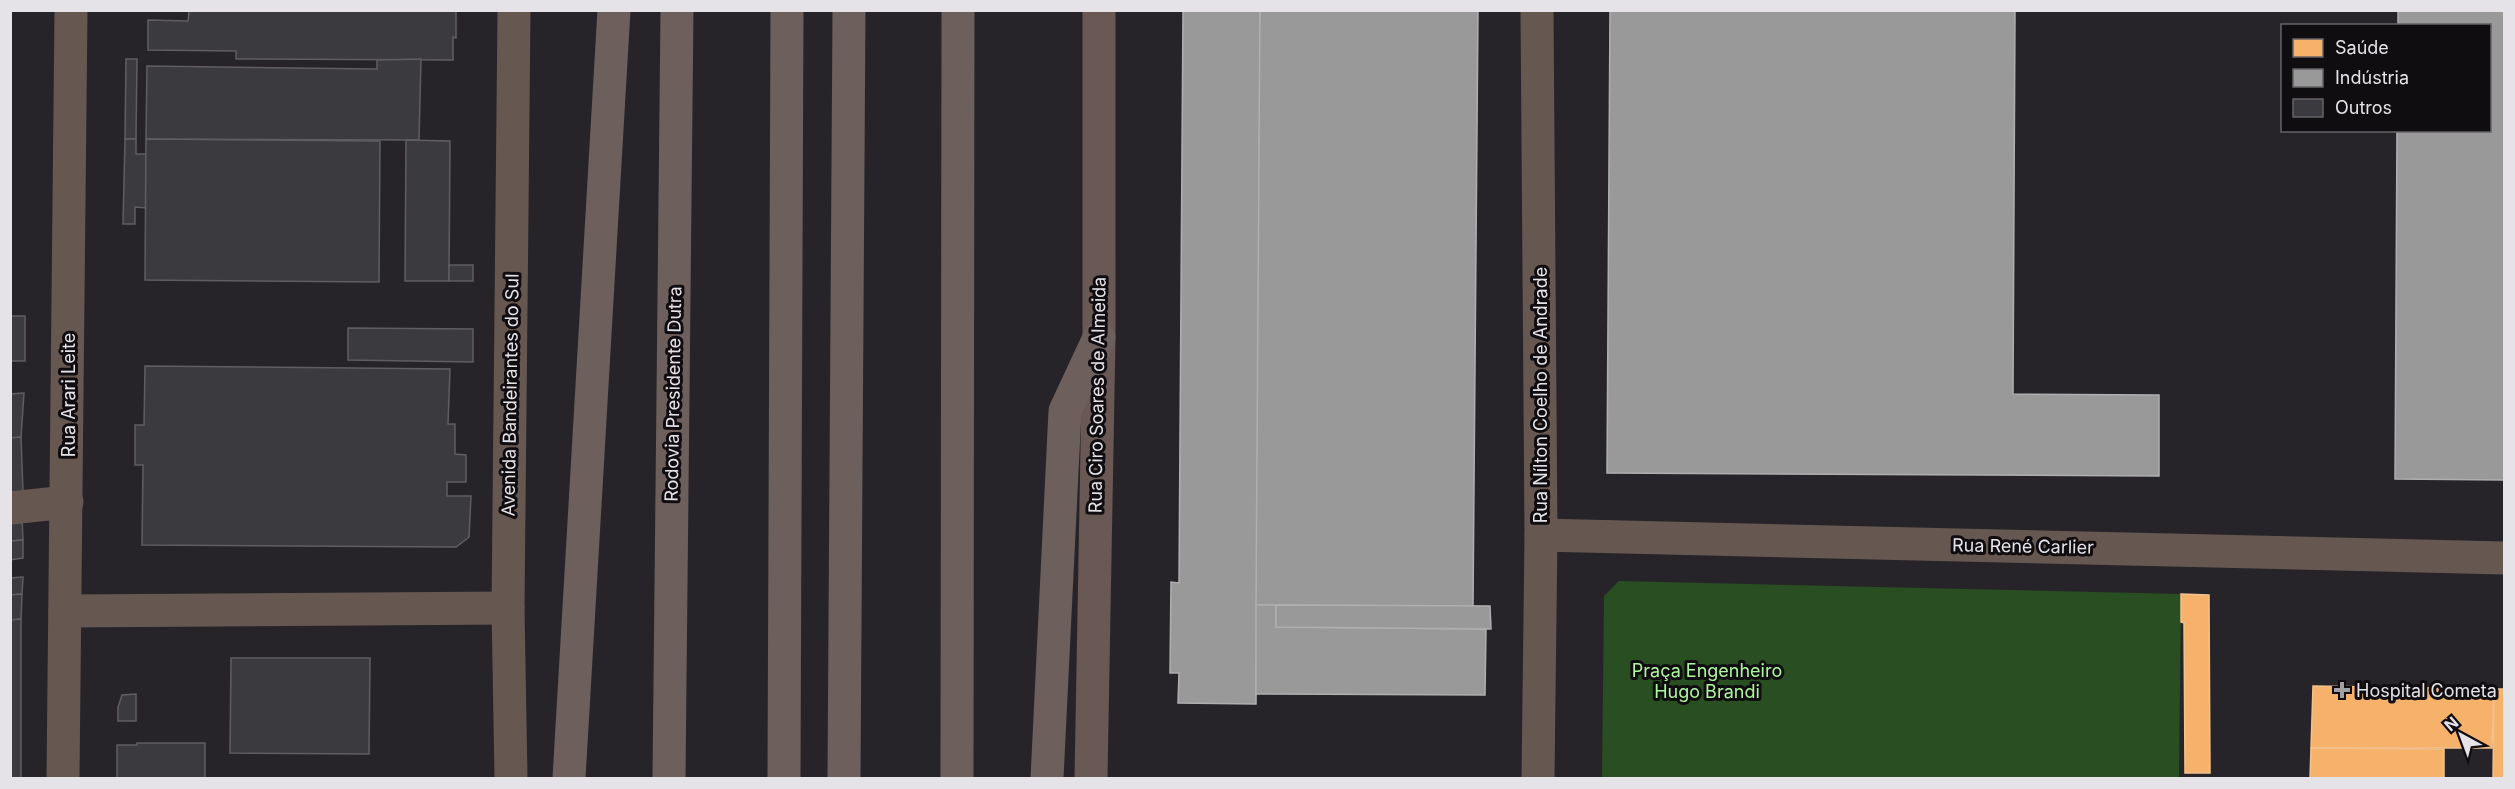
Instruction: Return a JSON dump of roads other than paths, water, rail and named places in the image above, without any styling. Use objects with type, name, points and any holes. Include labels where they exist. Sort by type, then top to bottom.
[{"type":"highway","points":[[569,778],[614,10]]},
{"type":"highway","name":"Rodovia Presidente Dutra","points":[[669,778],[677,10]]},
{"type":"highway","points":[[784,778],[787,10]]},
{"type":"highway","points":[[844,778],[849,10]]},
{"type":"highway","points":[[957,778],[958,10]]},
{"type":"highway","points":[[1047,778],[1065,411],[1099,338]]},
{"type":"main road","name":"Rua Ciro Soares de Almeida","points":[[1091,778],[1099,338],[1099,10]]},
{"type":"street","name":"Rua Arari Leite","points":[[63,778],[71,10]]},
{"type":"street","name":"Avenida Bandeirantes do Sul","points":[[511,778],[508,608],[514,10]]},
{"type":"street","name":"Rua Nílton Coelho de Andrade","points":[[1537,10],[1541,535],[1538,778]]},
{"type":"street","points":[[10,508],[67,502]]},
{"type":"street","name":"Rua René Carlier","points":[[1541,535],[2505,558]]},
{"type":"street","points":[[65,611],[508,608]]},
{"type":"place","name":"Hospital Cometa","points":[[2342,690]]},
{"type":"park label","name":"Praça Engenheiro Hugo Brandi","points":[[1707,680]]}]
